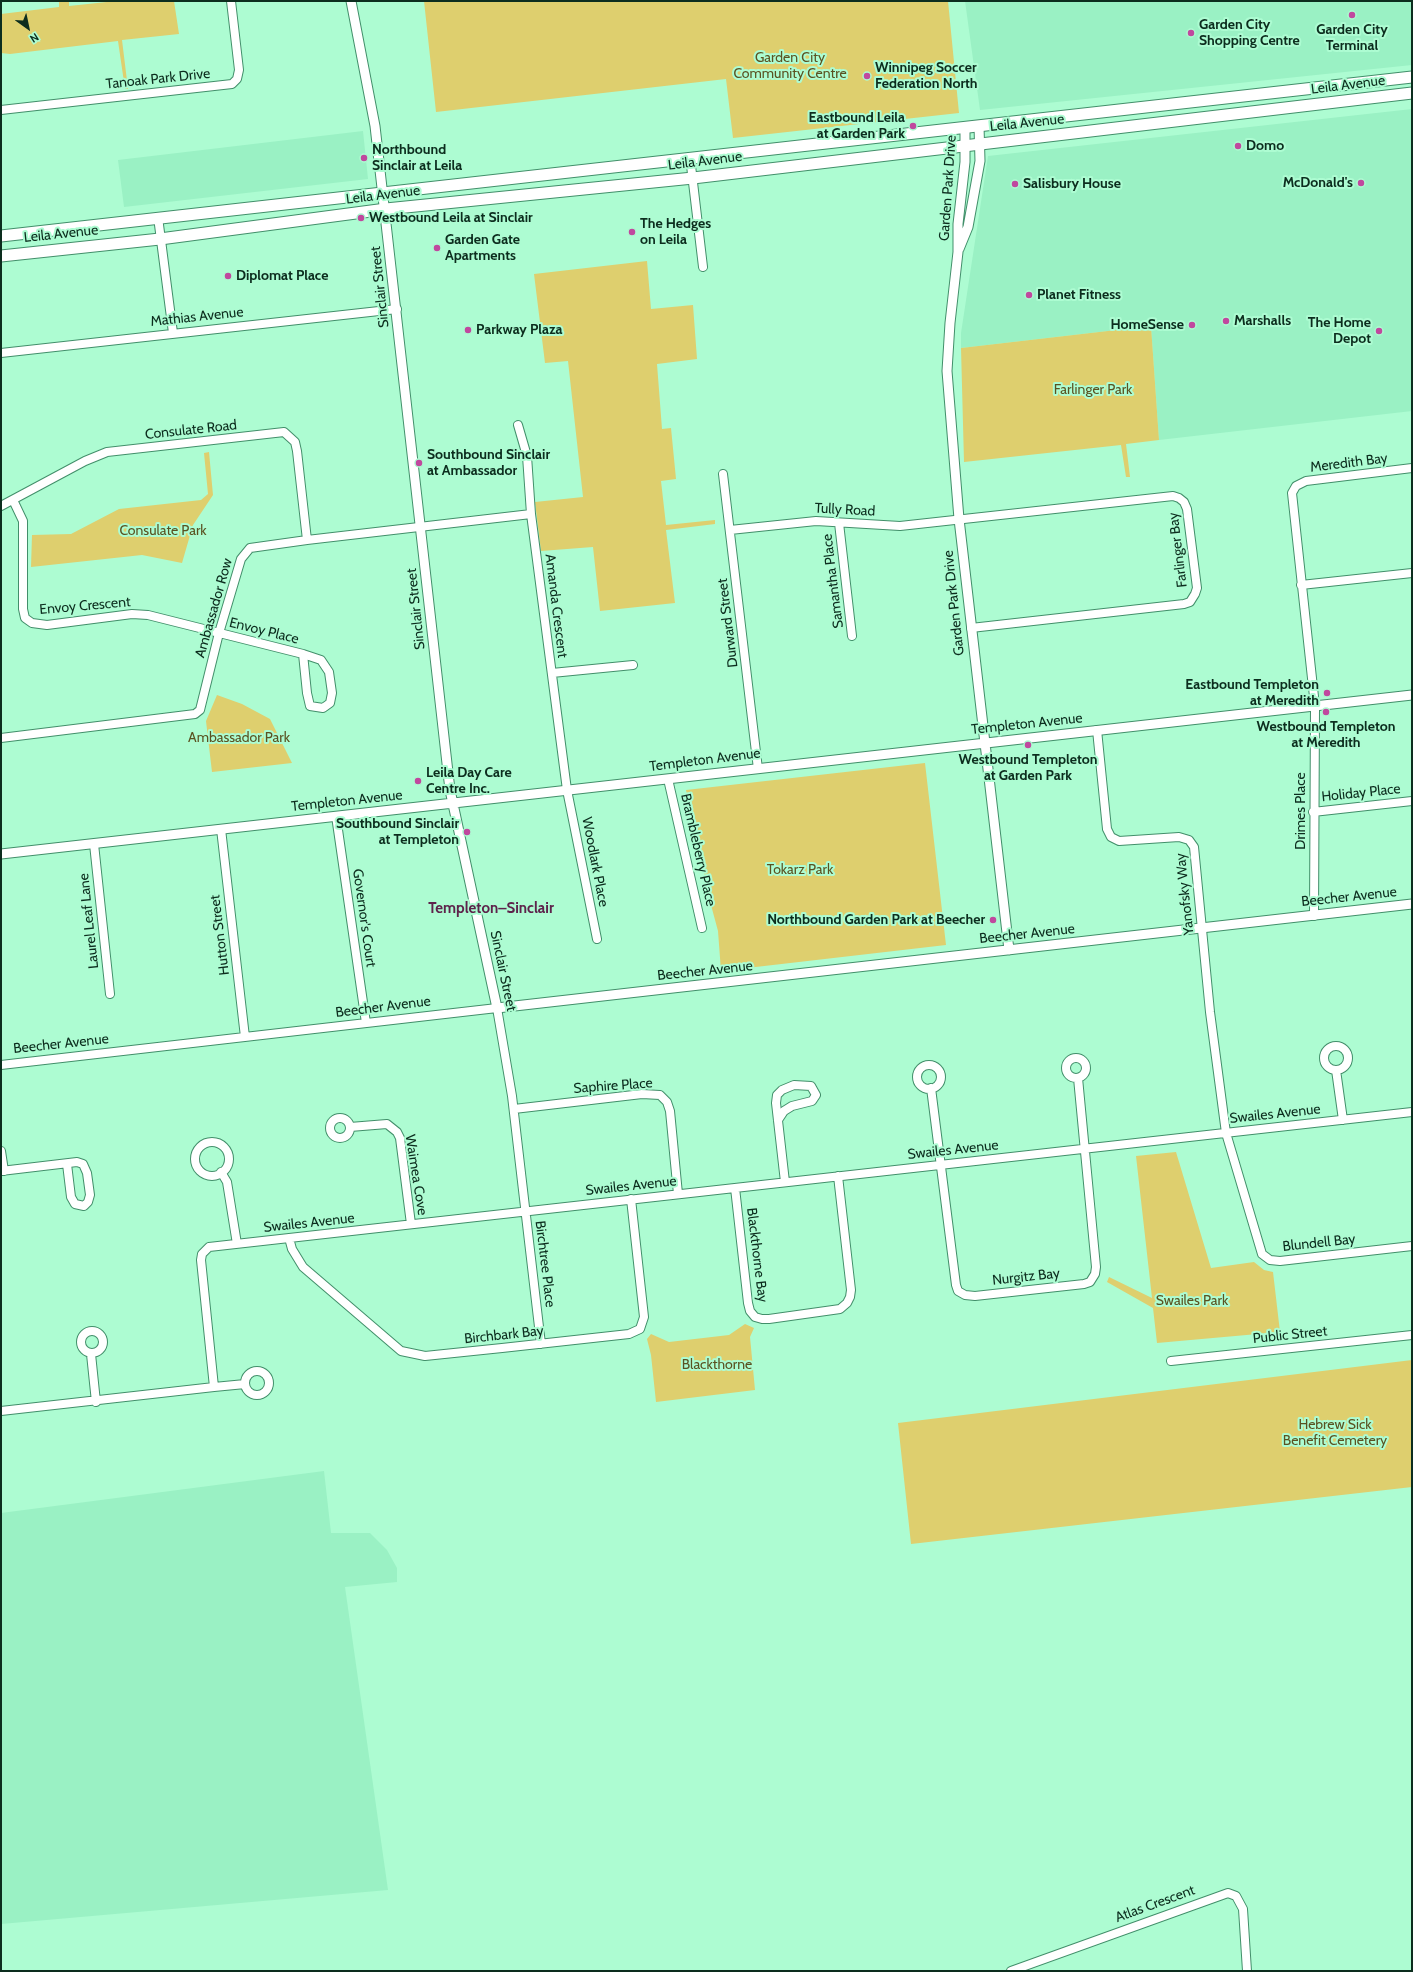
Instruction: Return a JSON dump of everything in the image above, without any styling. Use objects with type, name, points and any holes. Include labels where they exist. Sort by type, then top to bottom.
[{"type":"main road","name":"Leila Avenue","points":[[1,236],[1412,76]]},
{"type":"main road","name":"Leila Avenue","points":[[1,256],[160,239],[386,209],[693,178],[1412,93]]},
{"type":"street","name":"Tanoak Park Drive","points":[[1,110],[232,84],[237,80],[239,70],[231,1]]},
{"type":"street","name":"Sinclair Street","points":[[350,1],[375,126],[386,209],[453,803],[498,1008],[514,1109],[525,1211]]},
{"type":"street","name":"Garden Park Drive","points":[[958,252],[968,227],[980,161],[979,126]]},
{"type":"street","name":"Garden Park Drive","points":[[965,127],[966,145],[958,224],[958,252],[950,323],[947,371],[959,520],[1009,950]]},
{"type":"street","points":[[690,157],[703,267]]},
{"type":"street","points":[[158,217],[173,333]]},
{"type":"street","name":"Mathias Avenue","points":[[1,353],[397,309]]},
{"type":"street","name":"Amanda Crescent","points":[[518,425],[527,456],[532,514],[567,790]]},
{"type":"street","name":"Consulate Road","points":[[1,506],[85,461],[108,452],[284,432],[295,442],[297,451],[307,540]]},
{"type":"street","name":"Meredith Bay","points":[[1315,706],[1292,497],[1296,486],[1306,481],[1412,468]]},
{"type":"street","name":"Durward Street","points":[[723,474],[758,769]]},
{"type":"street","name":"Farlinger Bay","points":[[959,520],[1172,496],[1179,498],[1184,502],[1188,509],[1196,588],[1195,594],[1190,602],[1184,604],[971,628]]},
{"type":"street","name":"Envoy Crescent","points":[[13,500],[23,521],[23,609],[25,618],[32,623],[47,625],[140,614],[166,619],[219,633]]},
{"type":"street","name":"Ambassador Row","points":[[1,738],[195,714],[200,710],[219,633],[241,559],[246,552],[257,546],[532,514]]},
{"type":"street","name":"Tully Road","points":[[730,530],[816,521],[900,526],[959,520]]},
{"type":"street","name":"Samantha Place","points":[[839,523],[852,636]]},
{"type":"street","points":[[1301,586],[1412,573]]},
{"type":"street","name":"Envoy Place","points":[[219,633],[303,654],[320,660],[329,672],[332,694],[330,703],[323,708],[310,706],[307,693],[303,654]]},
{"type":"street","points":[[552,673],[633,665]]},
{"type":"street","name":"Templeton Avenue","points":[[1,854],[1412,695]]},
{"type":"street","name":"Drimes Place","points":[[1314,916],[1313,812],[1315,706]]},
{"type":"street","name":"Yanofsky Way","points":[[1097,730],[1106,819],[1111,837],[1119,841],[1179,837],[1189,840],[1194,846],[1201,928],[1216,1063],[1226,1133]]},
{"type":"street","name":"Brambleberry Place","points":[[668,779],[702,928]]},
{"type":"street","name":"Woodlark Place","points":[[567,790],[597,939]]},
{"type":"street","name":"Holiday Place","points":[[1313,812],[1412,801]]},
{"type":"street","name":"Governor's Court","points":[[336,816],[366,1023]]},
{"type":"street","name":"Hutton Street","points":[[221,830],[245,1037]]},
{"type":"street","name":"Laurel Leaf Lane","points":[[94,844],[110,994]]},
{"type":"street","name":"Beecher Avenue","points":[[1,1065],[1412,904]]},
{"type":"street","points":[[1336,1070],[1344,1120]]},
{"type":"street","points":[[1078,1078],[1084,1149]]},
{"type":"street","points":[[778,1120],[788,1108],[812,1101],[816,1095],[811,1086],[794,1085],[782,1090],[777,1095],[778,1120],[785,1182]]},
{"type":"street","points":[[931,1088],[941,1165]]},
{"type":"street","name":"Saphire Place","points":[[514,1109],[642,1094],[660,1095],[667,1102],[670,1111],[678,1194]]},
{"type":"street","name":"Swailes Avenue","points":[[214,1387],[201,1260],[202,1254],[209,1247],[1412,1112]]},
{"type":"street","name":"Waimea Cove","points":[[350,1127],[387,1124],[397,1132],[400,1138],[411,1224]]},
{"type":"street","name":"Blundell Bay","points":[[1226,1133],[1259,1248],[1266,1258],[1280,1261],[1412,1246]]},
{"type":"street","points":[[216,1142],[225,1148],[228,1159],[227,1165],[221,1172],[211,1176],[200,1171],[197,1167],[195,1154],[198,1148],[204,1143],[216,1142]]},
{"type":"street","name":"Nurgitz Bay","points":[[941,1165],[956,1285],[958,1291],[965,1295],[975,1296],[1090,1282],[1095,1274],[1096,1267],[1084,1149]]},
{"type":"street","points":[[1,1151],[2,1171],[77,1162],[83,1164],[88,1173],[90,1195],[88,1202],[84,1206],[75,1204],[71,1197],[68,1164]]},
{"type":"street","points":[[221,1172],[227,1182],[237,1244]]},
{"type":"street","name":"Blackthorne Bay","points":[[735,1188],[750,1311],[755,1317],[770,1319],[840,1309],[847,1303],[850,1297],[851,1290],[838,1176]]},
{"type":"street","name":"Birchbark Bay","points":[[289,1238],[292,1249],[303,1268],[402,1351],[425,1356],[629,1334],[640,1329],[643,1324],[644,1317],[631,1199]]},
{"type":"street","name":"Birchtree Place","points":[[525,1211],[541,1344]]},
{"type":"street","name":"Public Street","points":[[1171,1361],[1412,1335]]},
{"type":"street","points":[[91,1354],[96,1402]]},
{"type":"street","points":[[1,1411],[96,1402],[245,1384]]},
{"type":"street","name":"Atlas Crescent","points":[[1011,1971],[1228,1893],[1236,1896],[1243,1909],[1247,1971]]},
{"type":"shaded area","name":"Garden City Shopping Centre","points":[[965,1],[1412,1],[1412,65],[980,110]]},
{"type":"shaded area","points":[[1412,109],[1412,411],[1159,440],[1151,326],[961,348],[961,333],[988,156]]},
{"type":"shaded area","points":[[363,131],[368,179],[124,207],[118,160]]},
{"type":"shaded area","points":[[324,1471],[331,1533],[370,1533],[387,1550],[397,1568],[397,1582],[345,1587],[388,1890],[1,1924],[1,1513]]},
{"type":"green space","points":[[59,1],[69,1],[69,6],[116,1],[174,1],[179,34],[122,40],[128,89],[125,89],[118,41],[10,54],[1,53],[1,14],[59,7]]},
{"type":"green space","name":"Garden City Community Centre","points":[[424,1],[948,1],[959,113],[733,138],[726,79],[436,112]]},
{"type":"green space","points":[[647,261],[651,309],[693,305],[697,359],[657,364],[662,429],[671,428],[676,479],[661,481],[666,525],[715,520],[715,524],[666,530],[675,603],[600,611],[593,547],[541,551],[535,502],[583,497],[568,361],[545,363],[534,274]]},
{"type":"green space","name":"Farlinger Park","points":[[1151,326],[1159,440],[1126,444],[1130,477],[1126,477],[1121,445],[964,462],[961,348]]},
{"type":"green space","name":"Consulate Park","points":[[209,452],[213,495],[193,525],[182,563],[142,555],[31,567],[32,535],[71,534],[119,509],[201,500],[208,494],[204,453]]},
{"type":"green space","name":"Ambassador Park","points":[[217,695],[242,704],[270,719],[292,763],[212,772],[206,721]]},
{"type":"green space","name":"Tokarz Park","points":[[925,763],[946,945],[721,971],[718,931],[686,790]]},
{"type":"green space","name":"Swailes Park","points":[[1176,1152],[1211,1268],[1254,1262],[1264,1270],[1273,1272],[1280,1332],[1157,1343],[1153,1308],[1107,1282],[1109,1277],[1152,1298],[1136,1156]]},
{"type":"green space","name":"Blackthorne","points":[[745,1324],[754,1328],[750,1337],[755,1390],[656,1402],[651,1355],[647,1339],[651,1334],[669,1342],[729,1335]]},
{"type":"green space","name":"Hebrew Sick Benefit Cemetery","points":[[1412,1360],[1412,1487],[911,1544],[898,1423]]},
{"type":"place","name":"Garden City Terminal","points":[[1352,15]]},
{"type":"place","name":"Garden City Shopping Centre","points":[[1191,33]]},
{"type":"place","name":"Winnipeg Soccer Federation North","points":[[867,76]]},
{"type":"place","name":"Eastbound Leila at Garden Park","points":[[913,126]]},
{"type":"place","name":"Domo","points":[[1238,146]]},
{"type":"place","name":"Northbound Sinclair at Leila","points":[[364,158]]},
{"type":"place","name":"McDonald's","points":[[1361,183]]},
{"type":"place","name":"Salisbury House","points":[[1015,184]]},
{"type":"place","name":"Westbound Leila at Sinclair","points":[[361,218]]},
{"type":"place","name":"The Hedges on Leila","points":[[632,232]]},
{"type":"place","name":"Garden Gate Apartments","points":[[437,248]]},
{"type":"place","name":"Diplomat Place","points":[[228,276]]},
{"type":"place","name":"Planet Fitness","points":[[1029,295]]},
{"type":"place","name":"Marshalls","points":[[1226,321]]},
{"type":"place","name":"HomeSense","points":[[1192,325]]},
{"type":"place","name":"Parkway Plaza","points":[[468,330]]},
{"type":"place","name":"The Home Depot","points":[[1379,331]]},
{"type":"place","name":"Southbound Sinclair at Ambassador","points":[[419,463]]},
{"type":"place","name":"Eastbound Templeton at Meredith","points":[[1327,693]]},
{"type":"place","name":"Westbound Templeton at Meredith","points":[[1326,712]]},
{"type":"place","name":"Westbound Templeton at Garden Park","points":[[1028,745]]},
{"type":"place","name":"Leila Day Care Centre Inc.","points":[[418,781]]},
{"type":"place","name":"Southbound Sinclair at Templeton","points":[[467,832]]},
{"type":"place","name":"Northbound Garden Park at Beecher","points":[[993,920]]},
{"type":"district","name":"Templeton–Sinclair","points":[[491,909]]}]
